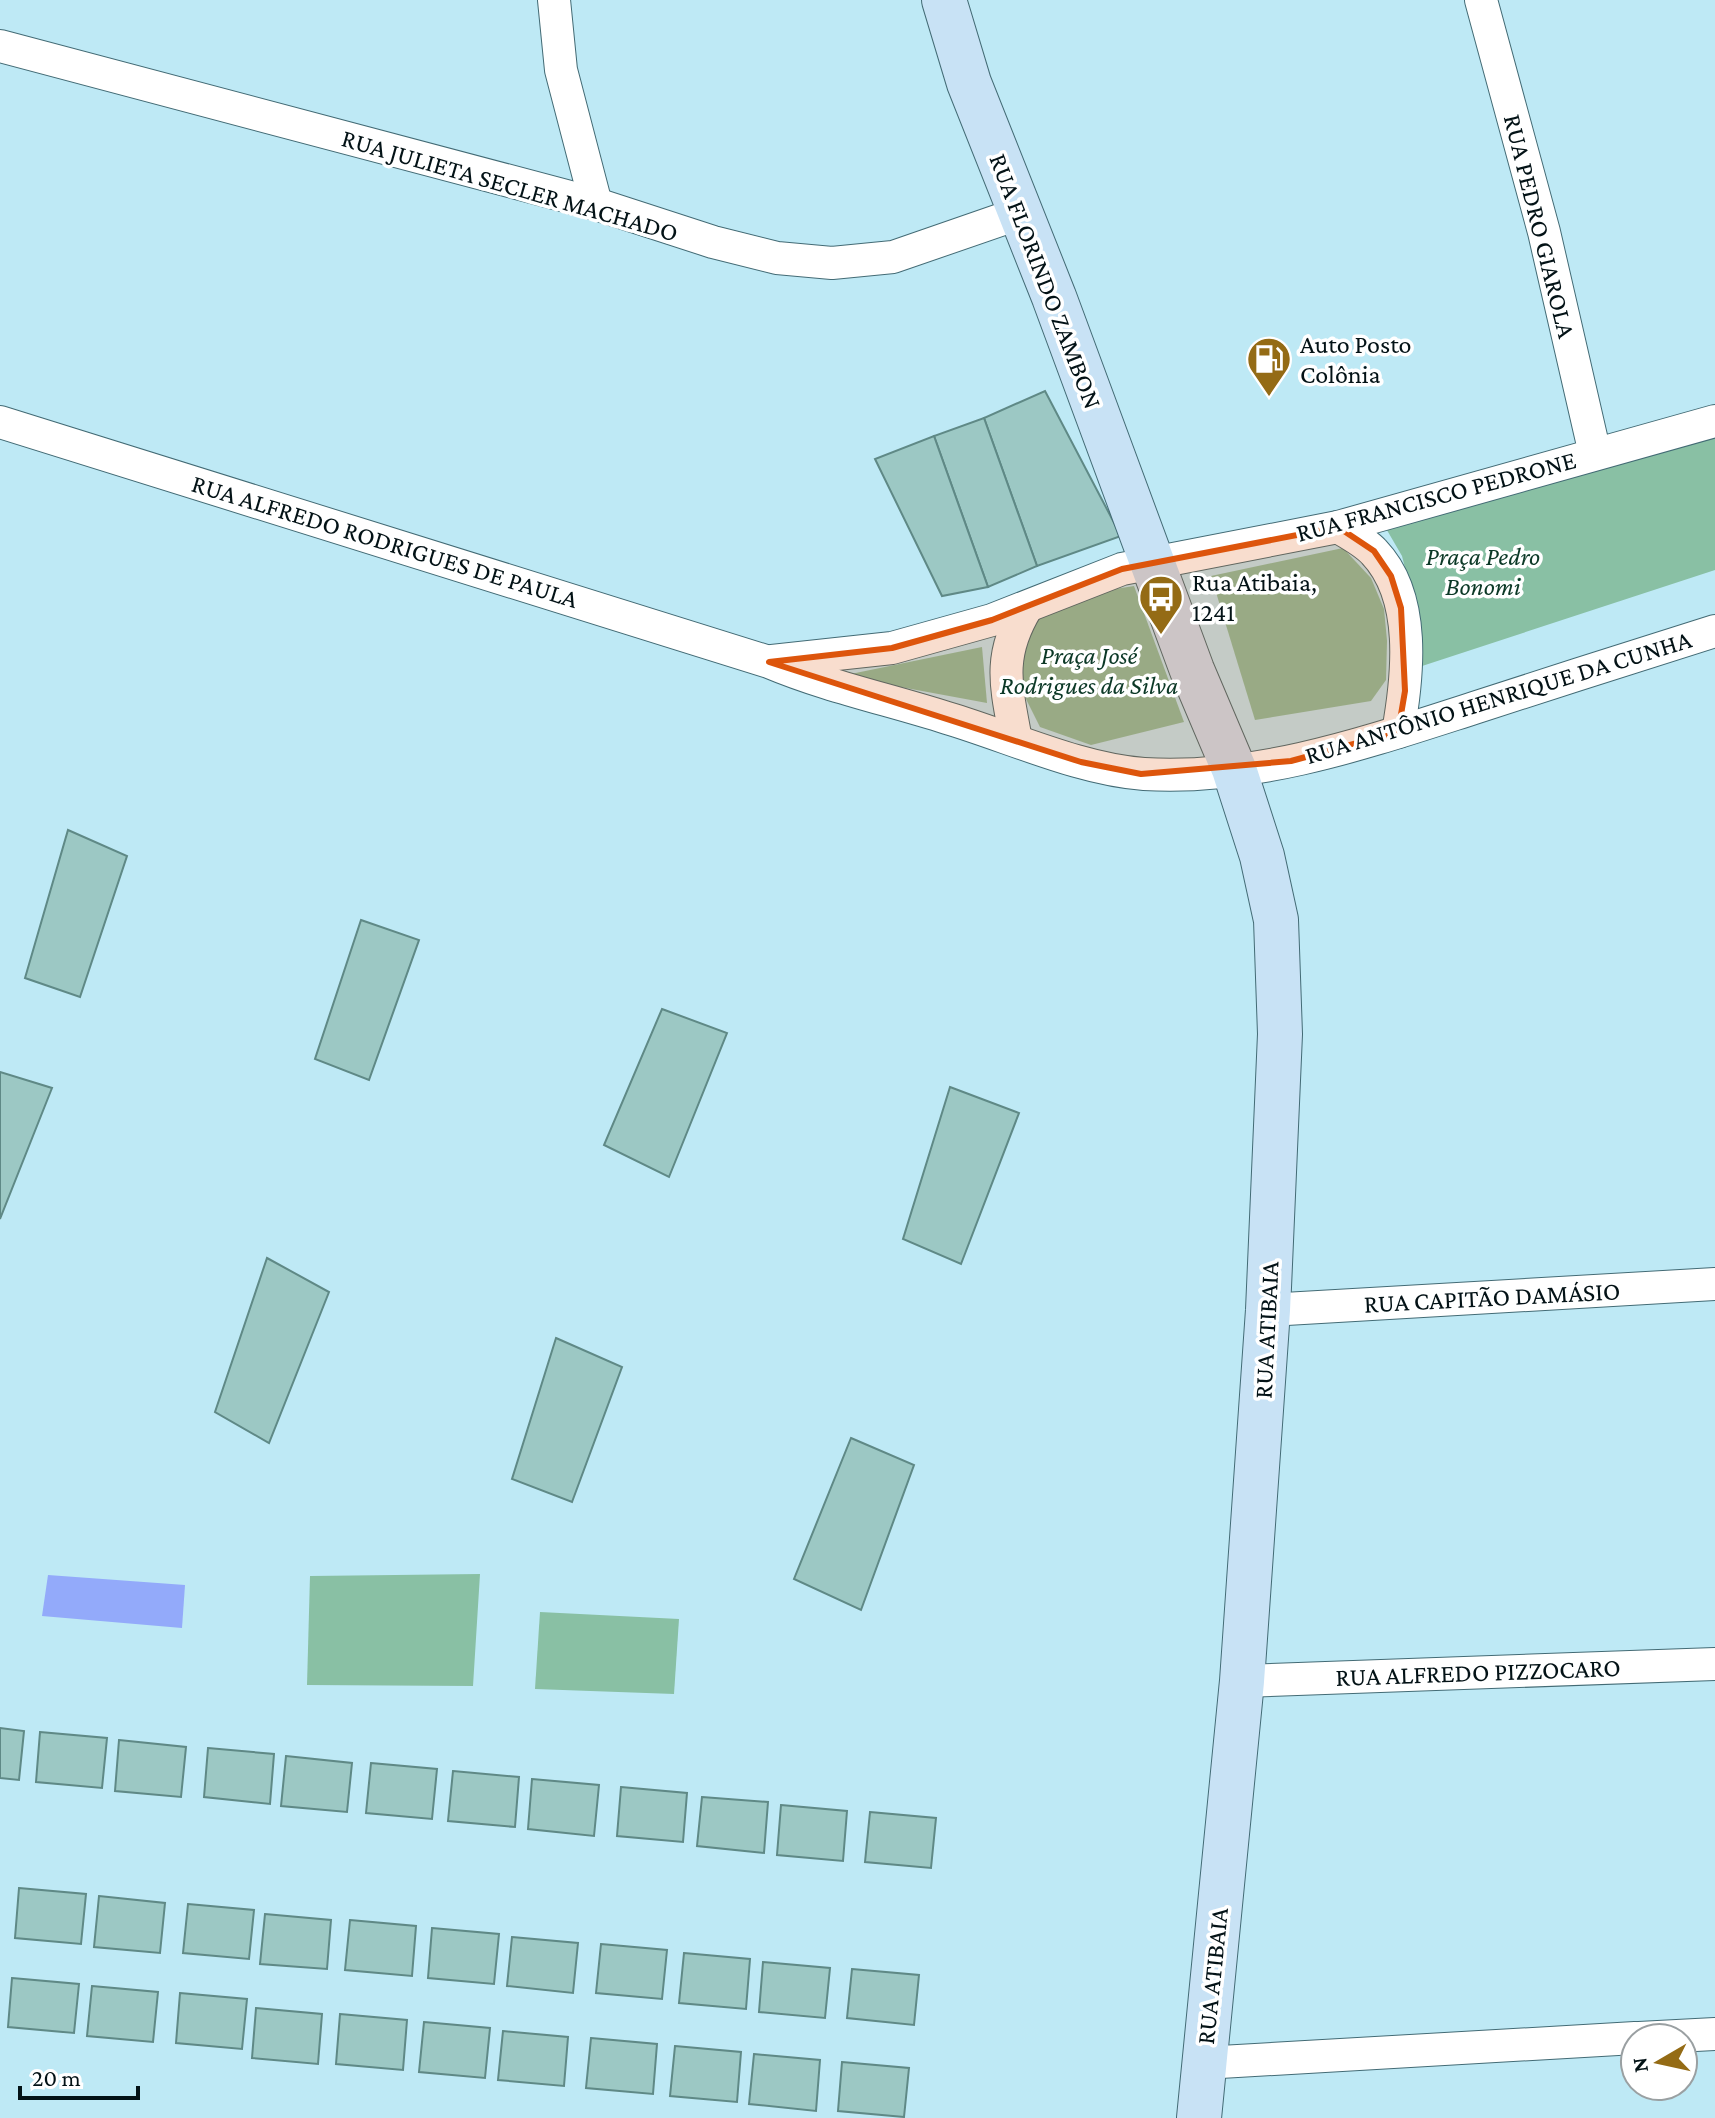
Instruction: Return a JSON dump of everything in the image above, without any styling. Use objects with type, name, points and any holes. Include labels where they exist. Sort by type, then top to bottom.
[{"type":"main road","name":"RUA FLORINDO ZAMBON","points":[[944,0],[969,83],[1153,561]]},
{"type":"main road","name":"RUA ATIBAIA","points":[[1153,561],[1192,670],[1234,769],[1262,856],[1276,920],[1280,1034],[1268,1310],[1242,1681],[1199,2118]]},
{"type":"street","points":[[554,0],[561,70],[596,204]]},
{"type":"street","name":"RUA PEDRO GIAROLA","points":[[1481,0],[1544,232],[1595,454]]},
{"type":"street","name":"RUA JULIETA SECLER MACHADO","points":[[0,46],[596,204],[777,258],[832,263],[893,257],[1020,213]]},
{"type":"street","name":"RUA FRANCISCO PEDRONE","points":[[1153,561],[1338,527],[1715,421]]},
{"type":"street","name":"RUA ALFREDO RODRIGUES DE PAULA","points":[[0,422],[1081,762],[1141,774],[1191,775],[1234,769]]},
{"type":"street","points":[[1338,527],[1374,551],[1391,576],[1401,608],[1405,640],[1405,691],[1398,732]]},
{"type":"street","name":"RUA ALFREDO RODRIGUES DE PAULA","points":[[769,662],[892,648],[992,620],[1093,579],[1153,561]]},
{"type":"street","points":[[1016,740],[1006,686],[1007,659],[1013,630],[1027,607]]},
{"type":"street","name":"RUA ANTÔNIO HENRIQUE DA CUNHA","points":[[1234,769],[1291,761],[1398,732],[1715,631]]},
{"type":"street","name":"RUA CAPITÃO DAMÁSIO","points":[[1268,1310],[1715,1284]]},
{"type":"street","name":"RUA ALFREDO PIZZOCARO","points":[[1242,1681],[1715,1664]]},
{"type":"street","points":[[1203,2063],[1619,2039]]},
{"type":"highlighted area","points":[[1338,527],[1374,551],[1391,576],[1401,608],[1405,691],[1398,732],[1291,761],[1141,774],[1081,762],[769,662],[892,648],[992,620],[1122,569]]},
{"type":"green space","name":"Praça Pedro Bonomi","points":[[1715,436],[1715,570],[1416,668],[1411,592],[1402,556],[1384,525]]},
{"type":"green space","name":"Praça Pedro Bonomi","points":[[1343,548],[1371,578],[1384,609],[1386,680],[1371,701],[1255,720],[1211,576]]},
{"type":"green space","name":"Praça José Rodrigues da Silva","points":[[1134,586],[1184,722],[1091,745],[1040,727],[1019,685],[1016,659],[1036,616],[1089,593]]},
{"type":"green space","points":[[982,647],[987,703],[841,676]]},
{"type":"green space","points":[[480,1574],[473,1686],[307,1685],[310,1576]]},
{"type":"green space","points":[[540,1612],[679,1619],[674,1694],[535,1689]]},
{"type":"water","points":[[48,1575],[185,1585],[182,1628],[42,1616]]},
{"type":"building","points":[[1045,391],[1121,536],[1037,566],[984,418]]},
{"type":"building","points":[[984,418],[1037,566],[988,587],[934,436]]},
{"type":"building","points":[[934,436],[988,587],[942,596],[875,459]]},
{"type":"building","points":[[68,830],[127,856],[80,997],[25,978]]},
{"type":"building","points":[[361,920],[419,940],[369,1080],[315,1059]]},
{"type":"building","points":[[662,1009],[727,1033],[669,1177],[604,1145]]},
{"type":"building","points":[[0,1072],[52,1088],[0,1219]]},
{"type":"building","points":[[950,1087],[1019,1113],[961,1264],[903,1239]]},
{"type":"building","points":[[267,1258],[329,1292],[269,1443],[215,1412]]},
{"type":"building","points":[[556,1338],[622,1367],[572,1502],[512,1479]]},
{"type":"building","points":[[851,1438],[914,1465],[861,1610],[794,1579]]},
{"type":"building","points":[[0,1728],[24,1731],[19,1780],[0,1778]]},
{"type":"building","points":[[40,1732],[107,1738],[102,1788],[36,1782]]},
{"type":"building","points":[[119,1740],[186,1747],[181,1797],[115,1791]]},
{"type":"building","points":[[208,1748],[274,1754],[270,1804],[204,1797]]},
{"type":"building","points":[[286,1756],[352,1763],[347,1812],[281,1806]]},
{"type":"building","points":[[371,1763],[437,1769],[432,1819],[366,1813]]},
{"type":"building","points":[[453,1771],[519,1777],[515,1827],[448,1821]]},
{"type":"building","points":[[532,1779],[599,1785],[594,1836],[528,1829]]},
{"type":"building","points":[[621,1787],[687,1793],[683,1842],[617,1836]]},
{"type":"building","points":[[702,1797],[768,1802],[764,1853],[697,1846]]},
{"type":"building","points":[[781,1805],[847,1811],[843,1861],[777,1855]]},
{"type":"building","points":[[870,1812],[936,1818],[931,1868],[865,1862]]},
{"type":"building","points":[[19,1888],[86,1894],[81,1944],[15,1938]]},
{"type":"building","points":[[99,1896],[165,1903],[160,1953],[94,1947]]},
{"type":"building","points":[[188,1904],[254,1910],[249,1959],[183,1953]]},
{"type":"building","points":[[265,1914],[331,1920],[327,1969],[260,1964]]},
{"type":"building","points":[[350,1920],[416,1926],[412,1976],[345,1970]]},
{"type":"building","points":[[432,1928],[499,1934],[494,1984],[428,1978]]},
{"type":"building","points":[[512,1937],[578,1943],[573,1993],[507,1986]]},
{"type":"building","points":[[601,1944],[667,1950],[662,1999],[596,1993]]},
{"type":"building","points":[[684,1953],[750,1959],[746,2009],[679,2003]]},
{"type":"building","points":[[763,1962],[830,1968],[825,2018],[759,2012]]},
{"type":"building","points":[[852,1969],[919,1975],[914,2025],[847,2018]]},
{"type":"building","points":[[12,1978],[79,1984],[74,2033],[8,2027]]},
{"type":"building","points":[[92,1986],[158,1992],[153,2042],[87,2036]]},
{"type":"building","points":[[180,1993],[247,1999],[242,2049],[176,2043]]},
{"type":"building","points":[[256,2008],[322,2014],[318,2064],[252,2058]]},
{"type":"building","points":[[340,2014],[407,2020],[403,2070],[336,2064]]},
{"type":"building","points":[[424,2022],[490,2028],[485,2078],[419,2072]]},
{"type":"building","points":[[503,2031],[568,2037],[564,2086],[498,2080]]},
{"type":"building","points":[[591,2038],[657,2044],[653,2094],[586,2088]]},
{"type":"building","points":[[675,2046],[741,2052],[737,2102],[670,2096]]},
{"type":"building","points":[[754,2054],[820,2060],[816,2111],[749,2104]]},
{"type":"building","points":[[842,2062],[909,2068],[904,2117],[838,2111]]},
{"type":"place","name":"Auto Posto Colônia","points":[[1269,398]]},
{"type":"place","name":"Rua Atibaia, 1241","points":[[1161,636]]}]
